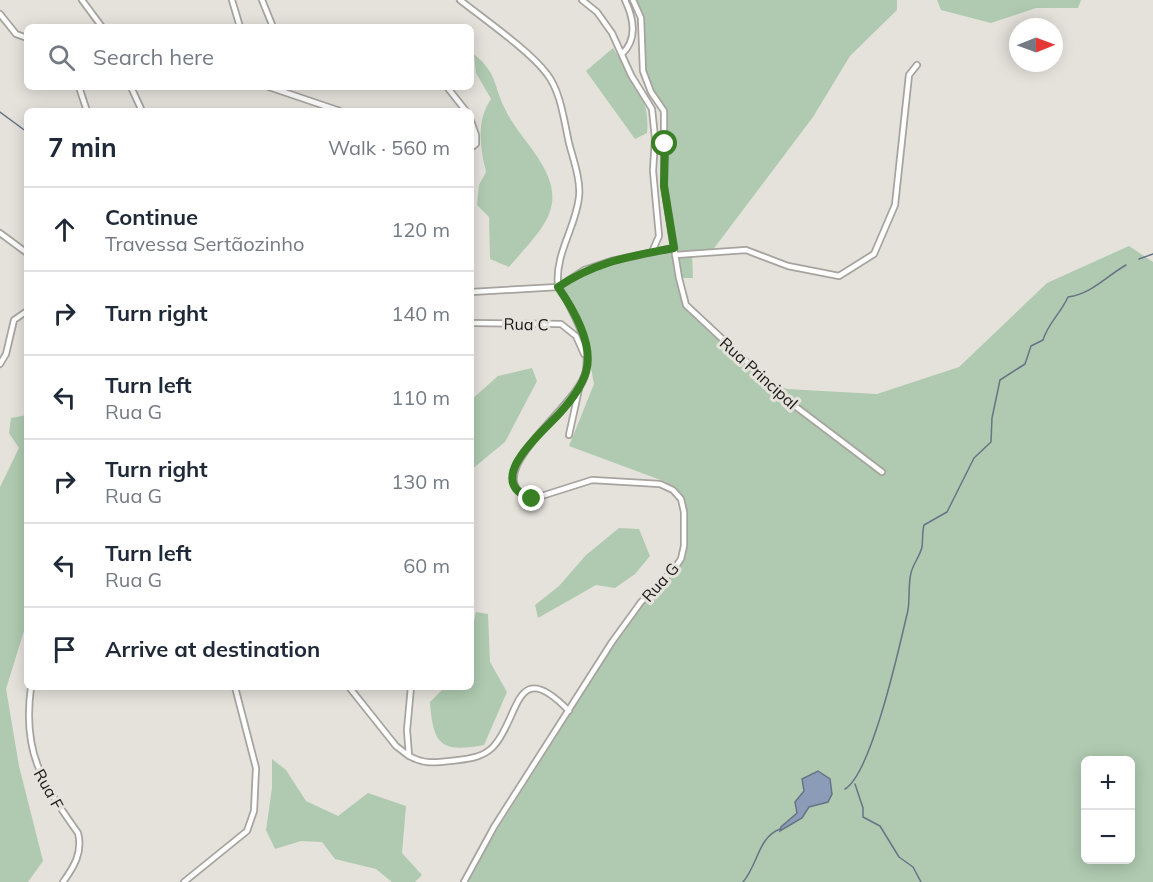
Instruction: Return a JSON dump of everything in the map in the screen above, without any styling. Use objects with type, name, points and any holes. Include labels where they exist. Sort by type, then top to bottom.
[{"type":"street","points":[[82,0],[100,24]]},
{"type":"street","points":[[232,0],[239,24]]},
{"type":"street","points":[[262,0],[272,24]]},
{"type":"street","points":[[460,0],[535,61],[548,74],[555,89],[579,194],[577,211],[564,244],[558,287]]},
{"type":"street","points":[[582,0],[597,12],[652,109],[659,236],[652,252]]},
{"type":"street","points":[[622,54],[633,41],[633,30],[625,0]]},
{"type":"street","name":"Rua Principal","points":[[633,0],[641,18],[643,71],[651,92],[664,111],[664,186],[686,305],[791,403],[882,471]]},
{"type":"street","points":[[0,14],[16,34],[24,37]]},
{"type":"street","points":[[675,255],[746,250],[789,266],[839,276],[874,254],[895,205],[909,75],[917,65]]},
{"type":"street","points":[[80,90],[86,108]]},
{"type":"street","points":[[132,90],[140,108]]},
{"type":"street","points":[[278,90],[331,108]]},
{"type":"street","points":[[449,90],[464,108]]},
{"type":"street","points":[[474,129],[476,144],[474,146]]},
{"type":"street","points":[[0,233],[24,251]]},
{"type":"street","points":[[474,292],[558,287],[584,270],[674,248]]},
{"type":"street","name":"Rua G","points":[[464,882],[494,827],[640,602],[674,569],[681,559],[684,546],[684,512],[681,499],[673,490],[660,484],[592,480],[532,499],[516,490],[513,481],[516,462],[560,413],[579,387],[586,371],[586,342],[558,287]]},
{"type":"street","points":[[0,364],[6,354],[14,320],[24,313]]},
{"type":"street","name":"Rua C","points":[[474,323],[561,324],[576,336],[583,351],[586,371]]},
{"type":"street","points":[[569,435],[579,387]]},
{"type":"street","points":[[351,690],[396,746],[409,756],[427,763],[480,756],[494,746],[521,698],[537,688],[546,689],[569,711]]},
{"type":"street","name":"Rua F","points":[[31,690],[28,726],[33,758],[48,791],[78,833],[80,840],[79,855],[63,882]]},
{"type":"street","points":[[184,882],[247,831],[252,822],[256,768],[236,690]]},
{"type":"street","points":[[409,756],[407,729],[411,690]]},
{"type":"green space","points":[[633,0],[897,0],[897,10],[850,56],[813,117],[712,251],[692,253],[693,278],[679,278],[686,305],[768,382],[787,389],[877,394],[959,367],[1047,283],[1129,246],[1153,262],[1153,882],[464,882],[641,602],[681,559],[685,498],[666,482],[569,446],[594,384],[586,342],[558,287],[584,270],[673,248],[664,186],[664,111],[651,92],[643,71],[641,18]]},
{"type":"green space","points":[[937,0],[1081,0],[1078,8],[1036,8],[991,23],[941,10]]},
{"type":"green space","points":[[613,48],[633,78],[646,109],[647,133],[635,139],[586,71]]},
{"type":"green space","points":[[474,54],[491,74],[508,115],[545,170],[551,186],[552,201],[543,226],[509,267],[490,259],[489,217],[477,205],[479,185],[486,172],[481,144],[481,125],[491,99],[476,73]]},
{"type":"green space","points":[[532,368],[537,381],[505,442],[474,468],[474,397],[498,376]]},
{"type":"green space","points":[[24,416],[24,631],[6,689],[19,766],[43,861],[28,882],[0,882],[0,487],[19,448],[9,433],[11,418]]},
{"type":"green space","points":[[619,528],[639,529],[650,556],[635,574],[615,588],[596,585],[538,618],[535,605],[559,586],[586,555]]},
{"type":"green space","points":[[476,612],[488,614],[490,662],[507,692],[484,745],[458,748],[442,743],[437,737],[431,717],[430,702],[442,690],[474,690]]},
{"type":"green space","points":[[272,759],[286,770],[306,801],[338,816],[368,793],[406,806],[402,853],[422,875],[415,882],[392,882],[376,869],[335,859],[322,842],[301,841],[275,849],[266,830],[272,788]]},
{"type":"water","points":[[818,771],[830,779],[832,794],[828,802],[809,807],[802,818],[780,831],[781,827],[797,813],[795,802],[804,791],[802,779]]},
{"type":"waterway","points":[[0,112],[24,130]]},
{"type":"waterway","points":[[1139,259],[1153,254]]},
{"type":"waterway","points":[[845,789],[855,778],[865,759],[884,706],[908,610],[910,578],[922,547],[924,525],[947,512],[974,458],[991,442],[992,418],[1000,380],[1025,364],[1031,346],[1043,340],[1068,297],[1085,292],[1126,265]]},
{"type":"waterway","points":[[855,784],[863,808],[863,817],[880,826],[899,857],[913,867],[921,882]]},
{"type":"waterway","points":[[743,882],[767,838],[780,829]]},
{"type":"route","points":[[532,499],[516,490],[513,471],[516,462],[526,448],[560,413],[579,387],[586,371],[586,342],[576,318],[558,287],[584,270],[611,261],[674,248],[664,186],[665,144]]}]
